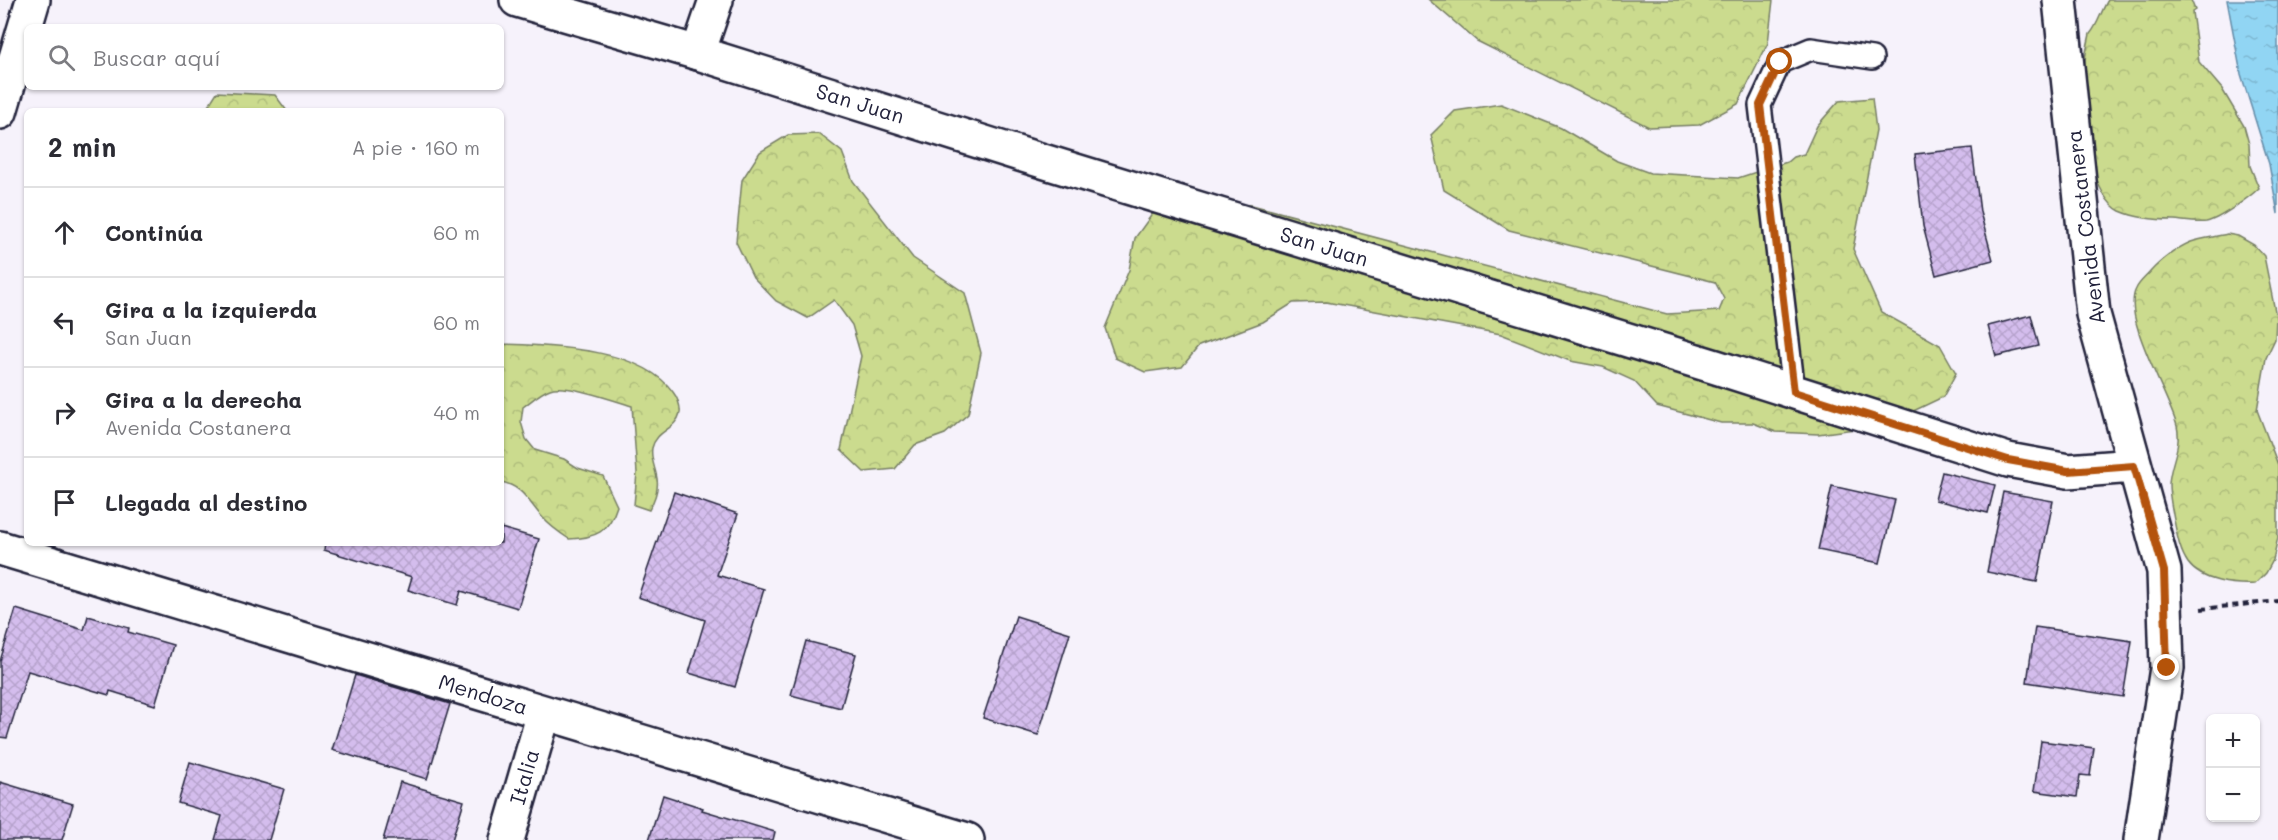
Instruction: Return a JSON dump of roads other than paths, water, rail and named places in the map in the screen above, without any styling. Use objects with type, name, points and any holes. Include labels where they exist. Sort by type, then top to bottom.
[{"type":"street","points":[[26,24],[33,0]]},
{"type":"street","name":"San Juan","points":[[517,0],[698,53],[2008,460],[2068,471],[2134,466]]},
{"type":"street","points":[[698,53],[716,0]]},
{"type":"street","name":"Avenida Costanera","points":[[2060,0],[2093,314],[2164,571],[2167,668],[2141,840]]},
{"type":"street","points":[[0,112],[24,31]]},
{"type":"street","name":"Mendoza","points":[[0,548],[967,840]]},
{"type":"street","name":"Italia","points":[[507,840],[544,713]]},
{"type":"lane","points":[[1794,392],[1760,105],[1780,62],[1811,49],[1872,58]]},
{"type":"water","points":[[2227,0],[2278,0],[2278,214],[2269,164],[2241,74]]}]
